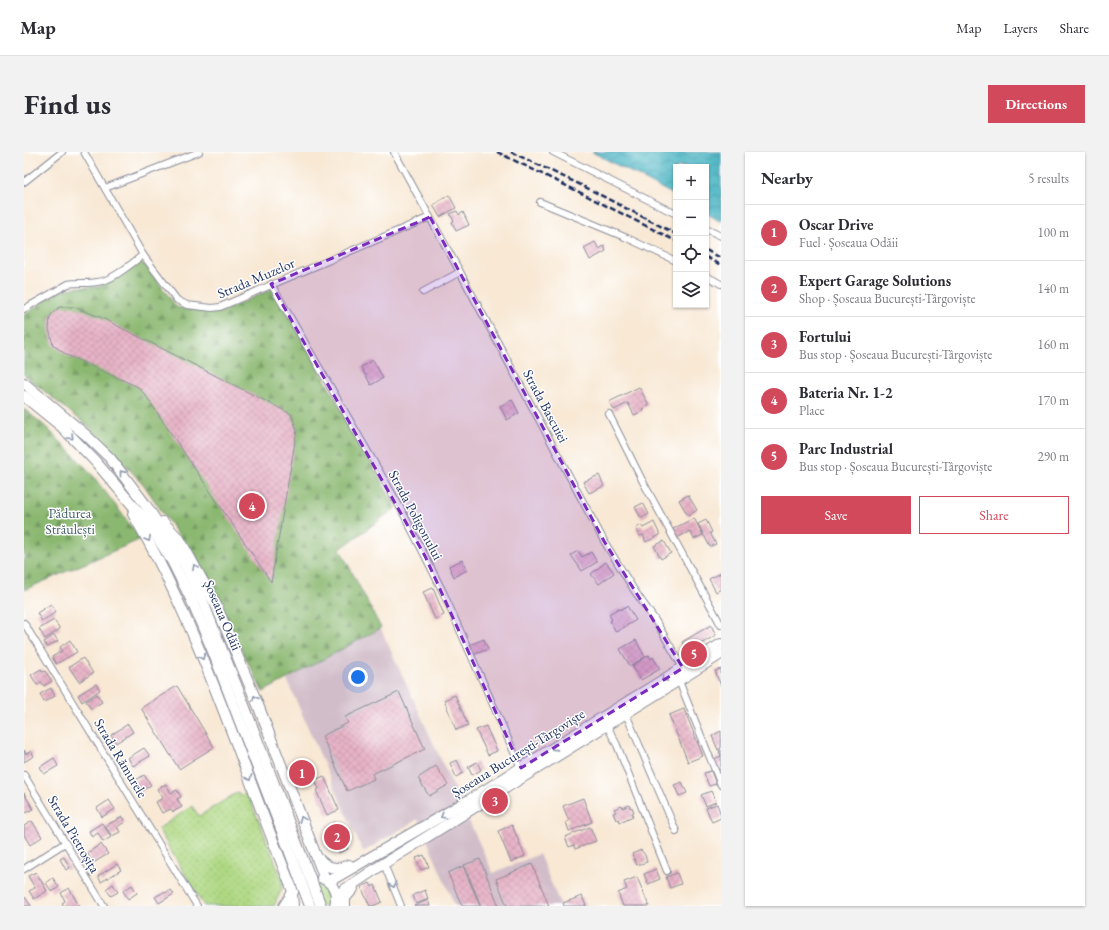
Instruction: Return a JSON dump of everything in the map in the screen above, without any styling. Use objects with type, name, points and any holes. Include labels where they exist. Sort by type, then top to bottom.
[{"type":"main road","name":"Șoseaua Odăii","points":[[24,383],[51,404],[100,449],[124,476],[145,504],[184,562],[203,602],[240,692],[288,832],[310,906]]},
{"type":"main road","name":"Șoseaua Odăii","points":[[24,396],[61,426],[95,462],[151,527],[172,561],[186,588],[288,832],[321,906]]},
{"type":"main road","points":[[121,493],[150,543],[187,619],[219,698],[292,892],[293,906]]},
{"type":"main road","points":[[145,504],[180,540],[216,605],[258,705],[316,856],[326,880],[333,887],[338,904]]},
{"type":"main road","name":"Șoseaua București-Târgoviște","points":[[326,880],[335,878],[456,808],[721,644]]},
{"type":"main road","name":"Șoseaua București-Târgoviște","points":[[338,904],[344,890],[382,865],[680,681],[721,654]]},
{"type":"main road","points":[[316,856],[329,867],[337,869],[369,859]]},
{"type":"main road","points":[[284,906],[300,880],[312,876],[326,880]]},
{"type":"street","points":[[24,182],[62,152]]},
{"type":"street","name":"Strada Muzelor","points":[[84,152],[143,255],[176,300],[187,305],[216,308],[430,217]]},
{"type":"street","points":[[105,188],[199,152]]},
{"type":"street","name":"Strada Bascuiei","points":[[394,152],[604,541],[634,590],[655,620],[683,668]]},
{"type":"street","points":[[553,152],[673,212]]},
{"type":"street","points":[[540,202],[627,238],[673,260]]},
{"type":"street","points":[[709,230],[721,236]]},
{"type":"street","points":[[24,308],[68,284],[97,282],[108,279],[143,255]]},
{"type":"street","points":[[423,292],[460,272]]},
{"type":"street","points":[[709,278],[721,284]]},
{"type":"street","name":"Strada Poligonului","points":[[271,284],[401,509],[443,592],[521,768]]},
{"type":"street","points":[[609,414],[642,480],[721,625]]},
{"type":"street","name":"Strada Rămurele","points":[[24,623],[197,906]]},
{"type":"street","points":[[680,681],[721,785]]},
{"type":"street","points":[[626,714],[676,831]]},
{"type":"street","points":[[606,726],[617,745],[667,871]]},
{"type":"street","name":"Strada Pietroșița","points":[[24,777],[104,906]]},
{"type":"street","points":[[24,869],[66,843]]},
{"type":"street","points":[[382,865],[402,906]]},
{"type":"highlighted area","points":[[430,217],[604,541],[683,668],[521,768],[425,556],[271,284]]},
{"type":"shaded area","points":[[380,627],[493,873],[539,854],[561,906],[455,906],[418,819],[363,852],[287,680]]},
{"type":"green space","points":[[138,262],[145,265],[179,308],[221,312],[274,288],[396,508],[340,549],[381,628],[263,692],[224,616],[180,538],[144,485],[89,427],[24,375],[24,315],[58,292],[76,287],[99,287]]},
{"type":"green space","name":"Pădurea Străulești","points":[[24,409],[45,426],[91,473],[141,539],[24,590]]},
{"type":"green space","points":[[238,792],[241,796],[247,792],[282,878],[282,888],[274,906],[204,906],[158,829],[192,806],[199,816]]},
{"type":"green space","points":[[311,885],[320,886],[328,894],[325,906],[304,906],[302,900],[303,894]]},
{"type":"water","points":[[592,152],[721,152],[721,222],[709,215],[709,164],[673,164],[673,194]]},
{"type":"building","points":[[449,195],[456,208],[440,217],[433,205]]},
{"type":"building","points":[[457,211],[459,215],[463,212],[469,225],[456,231],[452,222],[454,221],[450,214]]},
{"type":"building","points":[[595,242],[599,249],[604,246],[606,251],[590,260],[584,248]]},
{"type":"building","points":[[59,307],[74,307],[100,317],[291,414],[297,430],[271,582],[146,396],[138,387],[67,355],[53,345],[49,329],[50,316]]},
{"type":"building","points":[[373,360],[383,378],[371,385],[361,367]]},
{"type":"building","points":[[639,387],[649,405],[642,409],[643,411],[634,415],[628,403],[614,410],[609,402]]},
{"type":"building","points":[[512,400],[519,413],[507,420],[500,406]]},
{"type":"building","points":[[599,475],[604,486],[589,493],[583,482]]},
{"type":"building","points":[[688,495],[697,510],[688,516],[679,500]]},
{"type":"building","points":[[643,503],[649,514],[641,518],[635,507]]},
{"type":"building","points":[[694,518],[703,535],[694,539],[690,531],[677,538],[673,529]]},
{"type":"building","points":[[706,520],[712,532],[710,533],[716,544],[710,547],[698,524]]},
{"type":"building","points":[[654,522],[660,535],[646,542],[643,535],[640,536],[636,528],[641,525],[643,528]]},
{"type":"building","points":[[664,541],[671,553],[661,559],[654,546]]},
{"type":"building","points":[[578,551],[582,557],[591,552],[597,562],[582,571],[571,555]]},
{"type":"building","points":[[462,560],[467,570],[454,577],[449,566]]},
{"type":"building","points":[[606,562],[614,573],[599,584],[591,574]]},
{"type":"building","points":[[721,573],[721,589],[716,592],[709,579]]},
{"type":"building","points":[[433,588],[444,615],[435,619],[423,592]]},
{"type":"building","points":[[51,604],[56,612],[42,621],[37,613]]},
{"type":"building","points":[[627,606],[636,620],[616,632],[610,621],[612,620],[609,614],[619,608],[620,610]]},
{"type":"building","points":[[54,620],[60,629],[45,639],[39,629]]},
{"type":"building","points":[[711,625],[716,635],[687,652],[682,642]]},
{"type":"building","points":[[54,635],[58,641],[47,647],[44,642]]},
{"type":"building","points":[[484,639],[488,649],[473,655],[469,645]]},
{"type":"building","points":[[70,640],[77,652],[56,664],[52,657],[62,651],[60,647]]},
{"type":"building","points":[[636,640],[645,657],[630,666],[620,649]]},
{"type":"building","points":[[649,655],[651,659],[653,657],[660,669],[641,680],[632,666]]},
{"type":"building","points":[[83,658],[93,673],[79,682],[69,667]]},
{"type":"building","points":[[41,669],[43,672],[45,671],[52,681],[44,686],[41,682],[37,685],[31,675]]},
{"type":"building","points":[[721,669],[721,686],[715,671]]},
{"type":"building","points":[[96,684],[100,690],[82,702],[78,695]]},
{"type":"building","points":[[177,686],[214,747],[179,769],[141,708]]},
{"type":"building","points":[[51,688],[55,696],[44,702],[40,694]]},
{"type":"building","points":[[399,692],[425,749],[372,774],[374,779],[347,791],[322,736],[348,723],[345,717]]},
{"type":"building","points":[[97,694],[102,702],[91,709],[86,701]]},
{"type":"building","points":[[455,695],[468,725],[456,730],[444,700]]},
{"type":"building","points":[[684,709],[703,756],[688,762],[669,715]]},
{"type":"building","points":[[128,724],[133,732],[116,743],[111,735]]},
{"type":"building","points":[[486,726],[497,751],[488,755],[476,730]]},
{"type":"building","points":[[721,731],[721,748],[718,750],[712,736]]},
{"type":"building","points":[[144,748],[150,756],[133,766],[128,758]]},
{"type":"building","points":[[24,750],[26,754],[31,751],[34,756],[24,762]]},
{"type":"building","points":[[721,756],[721,769],[718,771],[714,759]]},
{"type":"building","points":[[54,758],[58,766],[44,774],[40,767]]},
{"type":"building","points":[[457,760],[463,773],[456,777],[450,763]]},
{"type":"building","points":[[477,762],[481,770],[472,775],[468,767]]},
{"type":"building","points":[[436,766],[448,785],[429,796],[418,778]]},
{"type":"building","points":[[711,771],[716,784],[709,786],[704,773]]},
{"type":"building","points":[[144,775],[151,785],[140,792],[133,782]]},
{"type":"building","points":[[324,776],[339,810],[327,815],[316,790],[319,789],[315,780]]},
{"type":"building","points":[[682,782],[687,793],[679,796],[674,785]]},
{"type":"building","points":[[166,784],[171,793],[177,790],[181,797],[177,799],[182,807],[173,812],[171,809],[162,813],[156,802],[163,798],[157,789]]},
{"type":"building","points":[[711,791],[716,802],[706,806],[701,795]]},
{"type":"building","points":[[24,793],[33,809],[26,813],[24,809]]},
{"type":"building","points":[[583,798],[592,822],[569,831],[566,822],[569,821],[563,806]]},
{"type":"building","points":[[109,800],[115,809],[102,817],[97,808]]},
{"type":"building","points":[[717,804],[721,818],[712,822],[706,808]]},
{"type":"building","points":[[629,805],[630,808],[632,807],[634,812],[632,813],[633,816],[620,822],[619,819],[616,820],[613,813],[616,812],[614,809],[622,806],[623,808]]},
{"type":"building","points":[[122,817],[125,822],[117,827],[120,832],[112,836],[105,826]]},
{"type":"building","points":[[32,821],[42,837],[30,845],[24,835],[24,826]]},
{"type":"building","points":[[335,822],[348,849],[339,853],[327,826]]},
{"type":"building","points":[[102,823],[111,837],[103,842],[98,833],[92,837],[89,831]]},
{"type":"building","points":[[512,825],[525,856],[511,862],[498,831]]},
{"type":"building","points":[[590,827],[596,841],[575,849],[574,845],[569,847],[565,837]]},
{"type":"building","points":[[101,844],[108,854],[93,863],[87,853]]},
{"type":"building","points":[[641,850],[645,855],[647,862],[637,865],[632,854]]},
{"type":"building","points":[[424,855],[429,867],[421,870],[416,858]]},
{"type":"building","points":[[64,857],[70,868],[66,870],[60,859]]},
{"type":"building","points":[[480,859],[499,906],[481,906],[464,865]]},
{"type":"building","points":[[117,864],[121,870],[101,882],[98,876]]},
{"type":"building","points":[[532,864],[549,906],[507,906],[496,879]]},
{"type":"building","points":[[463,866],[480,906],[462,906],[448,873]]},
{"type":"building","points":[[656,869],[660,879],[648,884],[644,874]]},
{"type":"building","points":[[36,872],[47,891],[34,899],[29,891],[35,888],[28,876]]},
{"type":"building","points":[[677,873],[681,884],[670,888],[666,877]]},
{"type":"building","points":[[637,877],[649,906],[623,906],[618,893],[627,889],[624,882]]},
{"type":"building","points":[[53,878],[59,887],[52,892],[46,883]]},
{"type":"building","points":[[370,883],[372,887],[375,885],[382,902],[373,906],[370,906],[361,887]]},
{"type":"building","points":[[113,884],[118,892],[111,896],[106,889]]},
{"type":"building","points":[[132,885],[137,893],[128,899],[123,891]]},
{"type":"building","points":[[69,888],[79,906],[64,906],[62,903],[65,901],[61,893]]},
{"type":"building","points":[[171,890],[174,894],[159,903],[155,897]]},
{"type":"building","points":[[425,890],[428,899],[416,904],[413,895]]},
{"type":"building","points":[[582,896],[586,906],[564,906],[563,903]]},
{"type":"building","points":[[25,897],[31,906],[24,906]]},
{"type":"building","points":[[428,900],[430,906],[414,906]]},
{"type":"railway","points":[[497,152],[673,239]]},
{"type":"railway","points":[[511,152],[583,186],[673,232]]},
{"type":"railway","points":[[709,252],[721,258]]},
{"type":"railway","points":[[709,259],[721,265]]},
{"type":"place","name":"Bateria Nr. 1-2","points":[[252,506]]},
{"type":"place","name":"Parc Industrial","points":[[694,654]]},
{"type":"place","name":"Oscar Drive","points":[[302,773]]},
{"type":"place","name":"Fortului","points":[[495,801]]},
{"type":"place","name":"Expert Garage Solutions","points":[[337,837]]}]
